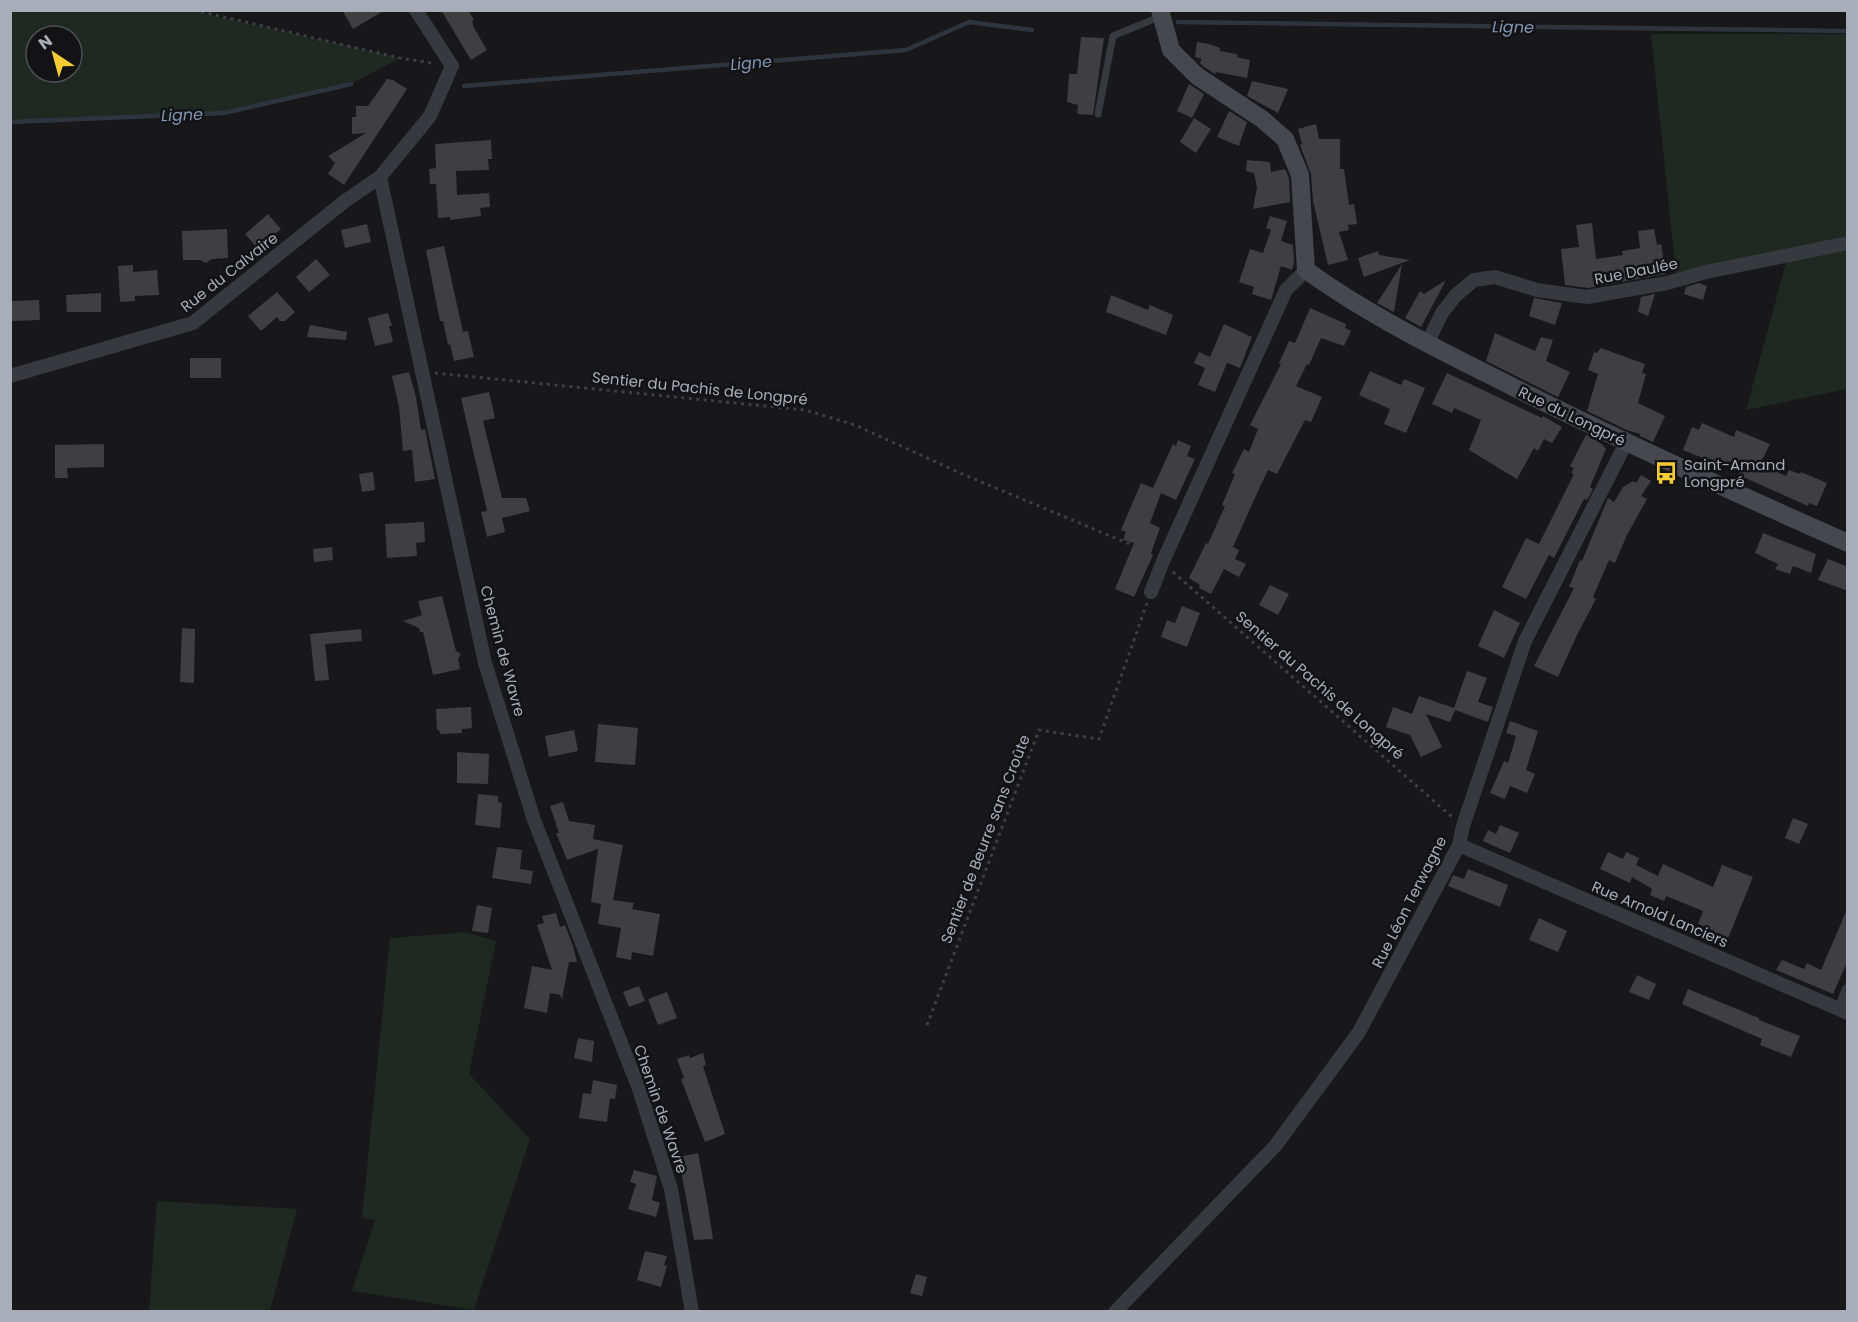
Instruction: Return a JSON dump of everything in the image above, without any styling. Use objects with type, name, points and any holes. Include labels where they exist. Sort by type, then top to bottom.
[{"type":"street","points":[[380,177],[430,116],[452,66],[416,10]]},
{"type":"street","points":[[1151,592],[1163,560],[1286,290],[1306,270],[1300,175],[1285,139],[1262,119],[1197,76],[1171,50],[1161,13]]},
{"type":"street","name":"Chemin de Wavre","points":[[380,177],[485,663],[534,820],[639,1089],[671,1189],[692,1311]]},
{"type":"street","name":"Rue du Calvaire","points":[[10,376],[194,323],[345,201],[380,177]]},
{"type":"street","name":"Rue Daulée","points":[[1427,344],[1442,313],[1456,295],[1474,280],[1495,277],[1537,290],[1587,297],[1667,283],[1706,272],[1848,243]]},
{"type":"street","name":"Rue du Longpré","points":[[1306,270],[1337,292],[1427,344],[1626,443],[1848,543]]},
{"type":"street","name":"Rue Léon Terwagne","points":[[1115,1311],[1276,1144],[1359,1032],[1459,845],[1462,826],[1525,641],[1626,443]]},
{"type":"street","name":"Rue Arnold Lanciers","points":[[1459,845],[1844,1011]]},
{"type":"street","points":[[1844,1011],[1848,991]]},
{"type":"lane","points":[[1098,114],[1113,36],[1161,13]]},
{"type":"path","points":[[194,10],[400,58],[452,66]]},
{"type":"path","name":"Sentier du Pachis de Longpré","points":[[421,372],[805,410],[855,425],[960,473],[1092,527],[1163,560],[1462,826]]},
{"type":"path","name":"Sentier de Beurre sans Croûte","points":[[927,1025],[1039,730],[1099,739],[1151,592]]},
{"type":"shaded area","points":[[10,11],[194,11],[400,58],[351,84],[224,113],[11,122]]},
{"type":"shaded area","points":[[1651,34],[1847,34],[1847,389],[1746,410],[1790,248],[1676,275]]},
{"type":"shaded area","points":[[466,932],[496,941],[469,1074],[530,1139],[474,1310],[352,1291],[375,1220],[362,1218],[390,938]]},
{"type":"shaded area","points":[[157,1201],[297,1209],[270,1311],[149,1311]]},
{"type":"building","points":[[342,10],[385,10],[353,29]]},
{"type":"building","points":[[441,10],[468,10],[474,20],[472,21],[474,28],[487,50],[471,60]]},
{"type":"building","points":[[1081,37],[1104,38],[1093,115],[1077,114],[1078,105],[1067,102],[1069,74],[1077,74]]},
{"type":"building","points":[[1197,42],[1209,44],[1220,48],[1220,51],[1237,54],[1237,57],[1250,60],[1247,78],[1216,72],[1215,74],[1204,67],[1200,63],[1202,59],[1195,57]]},
{"type":"building","points":[[387,79],[407,89],[344,185],[328,174],[335,163],[328,156],[366,133],[352,134],[352,117],[356,117],[356,106],[368,106]]},
{"type":"building","points":[[1252,81],[1288,89],[1278,113],[1247,96]]},
{"type":"building","points":[[1189,84],[1204,94],[1192,118],[1177,111]]},
{"type":"building","points":[[1229,111],[1247,122],[1239,146],[1217,137]]},
{"type":"building","points":[[1194,118],[1211,129],[1196,153],[1180,142]]},
{"type":"building","points":[[1316,124],[1319,139],[1340,139],[1340,169],[1344,169],[1349,205],[1354,204],[1357,224],[1348,225],[1349,230],[1339,232],[1348,260],[1328,265],[1313,201],[1311,174],[1300,145],[1302,144],[1298,129]]},
{"type":"building","points":[[491,140],[492,159],[488,159],[489,170],[456,171],[457,195],[489,193],[490,207],[480,208],[481,216],[450,220],[450,217],[438,218],[436,184],[430,184],[429,169],[436,168],[435,144]]},
{"type":"building","points":[[1247,160],[1270,162],[1271,172],[1285,169],[1289,178],[1290,202],[1253,209],[1257,187],[1254,173],[1246,171]]},
{"type":"building","points":[[268,214],[281,229],[258,249],[245,234]]},
{"type":"building","points":[[1270,216],[1287,221],[1281,241],[1293,245],[1294,263],[1292,270],[1281,266],[1271,300],[1252,294],[1254,287],[1239,282],[1250,249],[1263,253],[1271,230],[1266,228]]},
{"type":"building","points":[[1592,223],[1596,259],[1623,255],[1622,251],[1640,248],[1638,231],[1654,229],[1657,245],[1661,244],[1666,274],[1588,288],[1565,285],[1561,249],[1579,247],[1576,225]]},
{"type":"building","points":[[367,224],[371,242],[345,248],[341,230]]},
{"type":"building","points":[[227,229],[228,258],[212,259],[206,263],[200,260],[183,260],[182,231]]},
{"type":"building","points":[[444,246],[463,332],[468,331],[474,357],[454,361],[443,321],[440,321],[426,250]]},
{"type":"building","points":[[1378,251],[1379,255],[1410,260],[1364,277],[1358,258]]},
{"type":"building","points":[[316,259],[330,275],[309,292],[296,277]]},
{"type":"building","points":[[1402,264],[1394,312],[1377,303]]},
{"type":"building","points":[[133,265],[133,272],[157,270],[159,295],[135,296],[135,301],[120,302],[118,266]]},
{"type":"building","points":[[1446,280],[1421,327],[1405,318],[1420,291],[1424,294]]},
{"type":"building","points":[[1699,283],[1707,286],[1703,300],[1684,294],[1686,287]]},
{"type":"building","points":[[277,292],[295,312],[285,321],[280,321],[277,317],[261,331],[248,316]]},
{"type":"building","points":[[101,293],[101,312],[67,312],[66,295]]},
{"type":"building","points":[[1655,294],[1648,316],[1638,312],[1641,297]]},
{"type":"building","points":[[1111,295],[1148,310],[1150,305],[1173,315],[1166,335],[1106,312]]},
{"type":"building","points":[[1534,298],[1562,303],[1555,325],[1529,316]]},
{"type":"building","points":[[39,300],[40,320],[10,321],[10,301]]},
{"type":"building","points":[[1310,308],[1346,324],[1345,328],[1351,331],[1344,346],[1321,338],[1309,365],[1307,364],[1296,386],[1322,397],[1311,422],[1305,420],[1277,474],[1268,470],[1253,502],[1233,547],[1239,550],[1235,559],[1246,564],[1239,577],[1224,569],[1211,594],[1199,588],[1200,585],[1189,578],[1225,506],[1222,505],[1235,474],[1232,473],[1244,449],[1249,452],[1258,429],[1250,425],[1281,364],[1279,363],[1289,341],[1295,343]]},
{"type":"building","points":[[388,313],[393,342],[375,346],[368,318]]},
{"type":"building","points":[[1224,324],[1252,337],[1240,368],[1227,363],[1215,392],[1198,385],[1205,368],[1194,363],[1199,352],[1210,357]]},
{"type":"building","points":[[310,325],[347,332],[346,340],[307,337]]},
{"type":"building","points":[[1495,333],[1535,351],[1541,337],[1553,340],[1546,361],[1570,372],[1558,397],[1486,361]]},
{"type":"building","points":[[1601,348],[1645,364],[1642,373],[1646,374],[1638,403],[1665,416],[1653,442],[1587,411],[1598,374],[1588,370],[1594,352],[1597,353]]},
{"type":"building","points":[[190,358],[221,358],[221,378],[190,378]]},
{"type":"building","points":[[1370,371],[1401,385],[1404,379],[1425,388],[1406,433],[1384,424],[1390,409],[1359,395]]},
{"type":"building","points":[[409,372],[421,430],[425,429],[435,479],[415,482],[412,450],[403,451],[399,407],[392,376]]},
{"type":"building","points":[[1447,373],[1542,418],[1543,416],[1562,427],[1552,443],[1544,439],[1538,451],[1534,448],[1517,479],[1469,450],[1481,420],[1454,408],[1452,413],[1432,404]]},
{"type":"building","points":[[489,392],[495,418],[483,421],[502,498],[526,498],[530,511],[502,518],[505,532],[487,537],[481,512],[487,511],[461,398]]},
{"type":"building","points":[[1702,423],[1734,437],[1736,430],[1770,444],[1760,464],[1786,476],[1789,470],[1800,474],[1801,472],[1827,483],[1817,506],[1809,503],[1808,506],[1741,476],[1738,471],[1709,458],[1708,460],[1683,450],[1692,427],[1699,430]]},
{"type":"building","points":[[1586,435],[1599,441],[1606,449],[1590,487],[1593,489],[1587,500],[1584,499],[1554,558],[1549,555],[1526,599],[1502,587],[1526,538],[1539,544],[1574,474],[1571,473],[1574,468],[1570,466]]},
{"type":"building","points":[[1178,440],[1191,446],[1187,456],[1195,459],[1176,500],[1161,493],[1150,523],[1160,528],[1151,553],[1153,555],[1134,597],[1115,589],[1134,543],[1123,540],[1126,532],[1121,530],[1141,483],[1153,488],[1173,444],[1176,446]]},
{"type":"building","points":[[104,444],[104,467],[67,468],[68,478],[55,478],[55,445]]},
{"type":"building","points":[[373,472],[375,490],[362,492],[359,474]]},
{"type":"building","points":[[1641,475],[1651,481],[1641,496],[1647,499],[1615,563],[1609,560],[1593,597],[1596,599],[1558,677],[1534,666],[1574,588],[1569,587],[1608,498],[1614,502],[1623,487],[1633,481],[1636,483]]},
{"type":"building","points":[[424,522],[425,542],[416,543],[417,556],[387,558],[385,524]]},
{"type":"building","points":[[1763,533],[1816,554],[1811,573],[1793,566],[1790,574],[1775,569],[1778,564],[1755,553]]},
{"type":"building","points":[[332,547],[333,560],[314,562],[313,549]]},
{"type":"building","points":[[1828,559],[1848,567],[1848,591],[1818,580]]},
{"type":"building","points":[[1270,585],[1289,594],[1278,615],[1259,605]]},
{"type":"building","points":[[442,596],[456,651],[461,654],[458,659],[460,669],[433,675],[423,632],[403,621],[422,615],[418,601]]},
{"type":"building","points":[[1182,606],[1200,613],[1187,647],[1161,637],[1167,620],[1175,623]]},
{"type":"building","points":[[1494,610],[1520,623],[1504,658],[1478,646]]},
{"type":"building","points":[[182,628],[195,629],[194,683],[180,682]]},
{"type":"building","points":[[361,629],[362,641],[325,644],[329,680],[315,681],[310,634]]},
{"type":"building","points":[[1467,671],[1487,678],[1478,702],[1493,707],[1488,722],[1455,710],[1450,722],[1426,714],[1442,747],[1421,757],[1410,735],[1386,727],[1393,707],[1412,714],[1419,696],[1454,708]]},
{"type":"building","points":[[471,707],[472,728],[462,729],[462,733],[440,734],[437,730],[436,709]]},
{"type":"building","points":[[1510,721],[1538,731],[1526,770],[1535,774],[1527,793],[1510,786],[1505,799],[1490,793],[1504,761],[1508,763],[1516,736],[1506,733]]},
{"type":"building","points":[[598,724],[638,728],[635,765],[595,762]]},
{"type":"building","points":[[574,730],[578,751],[549,757],[545,736]]},
{"type":"building","points":[[457,752],[489,754],[488,784],[457,783]]},
{"type":"building","points":[[478,794],[498,796],[498,802],[502,803],[500,828],[475,825]]},
{"type":"building","points":[[563,802],[569,821],[595,825],[593,839],[623,845],[613,900],[634,903],[632,909],[660,914],[653,956],[632,952],[631,960],[616,957],[621,928],[598,924],[601,904],[591,902],[598,849],[567,860],[556,833],[559,833],[550,806]]},
{"type":"building","points":[[1793,818],[1808,824],[1799,844],[1785,838]]},
{"type":"building","points":[[1500,825],[1519,833],[1510,853],[1483,841],[1488,830],[1496,834]]},
{"type":"building","points":[[497,847],[522,850],[520,869],[533,871],[531,884],[492,878]]},
{"type":"building","points":[[1608,852],[1623,859],[1626,852],[1639,858],[1636,865],[1658,876],[1663,864],[1713,887],[1722,865],[1753,877],[1724,948],[1710,942],[1714,931],[1698,924],[1703,911],[1666,896],[1664,901],[1650,895],[1652,889],[1632,877],[1630,883],[1600,869]]},
{"type":"building","points":[[1468,869],[1508,885],[1500,907],[1448,886],[1453,875],[1464,879]]},
{"type":"building","points":[[477,905],[492,908],[488,933],[472,931]]},
{"type":"building","points":[[1848,907],[1848,960],[1833,994],[1776,970],[1782,960],[1804,969],[1807,963],[1821,970]]},
{"type":"building","points":[[556,913],[560,927],[565,925],[577,962],[569,962],[562,999],[560,995],[550,993],[547,1013],[524,1008],[532,966],[552,970],[537,925],[544,923],[542,916]]},
{"type":"building","points":[[1539,918],[1567,931],[1558,952],[1529,940]]},
{"type":"building","points":[[1637,975],[1656,984],[1649,1000],[1629,992]]},
{"type":"building","points":[[639,986],[645,1001],[629,1007],[623,992]]},
{"type":"building","points":[[1688,989],[1800,1036],[1791,1057],[1760,1045],[1762,1039],[1682,1004]]},
{"type":"building","points":[[667,992],[677,1018],[658,1025],[648,999]]},
{"type":"building","points":[[578,1038],[594,1041],[592,1062],[574,1058]]},
{"type":"building","points":[[703,1053],[706,1065],[703,1066],[725,1134],[705,1142],[681,1079],[684,1078],[677,1059],[689,1055],[690,1058]]},
{"type":"building","points":[[593,1080],[617,1085],[615,1099],[610,1098],[607,1122],[579,1118],[583,1093],[591,1094]]},
{"type":"building","points":[[698,1153],[713,1239],[694,1240],[682,1176],[679,1157]]},
{"type":"building","points":[[634,1170],[657,1176],[652,1200],[660,1203],[656,1217],[628,1209],[636,1184],[630,1182]]},
{"type":"building","points":[[645,1251],[667,1256],[664,1265],[667,1266],[661,1287],[637,1280]]},
{"type":"building","points":[[916,1274],[927,1277],[922,1296],[910,1293]]},
{"type":"waterway","name":"Ligne","points":[[464,86],[906,50],[969,22],[1032,30]]},
{"type":"waterway","name":"Ligne","points":[[1178,22],[1848,31]]},
{"type":"waterway","name":"Ligne","points":[[10,122],[224,113],[351,84]]},
{"type":"place","name":"Saint-Amand Longpré","points":[[1666,473]]}]
